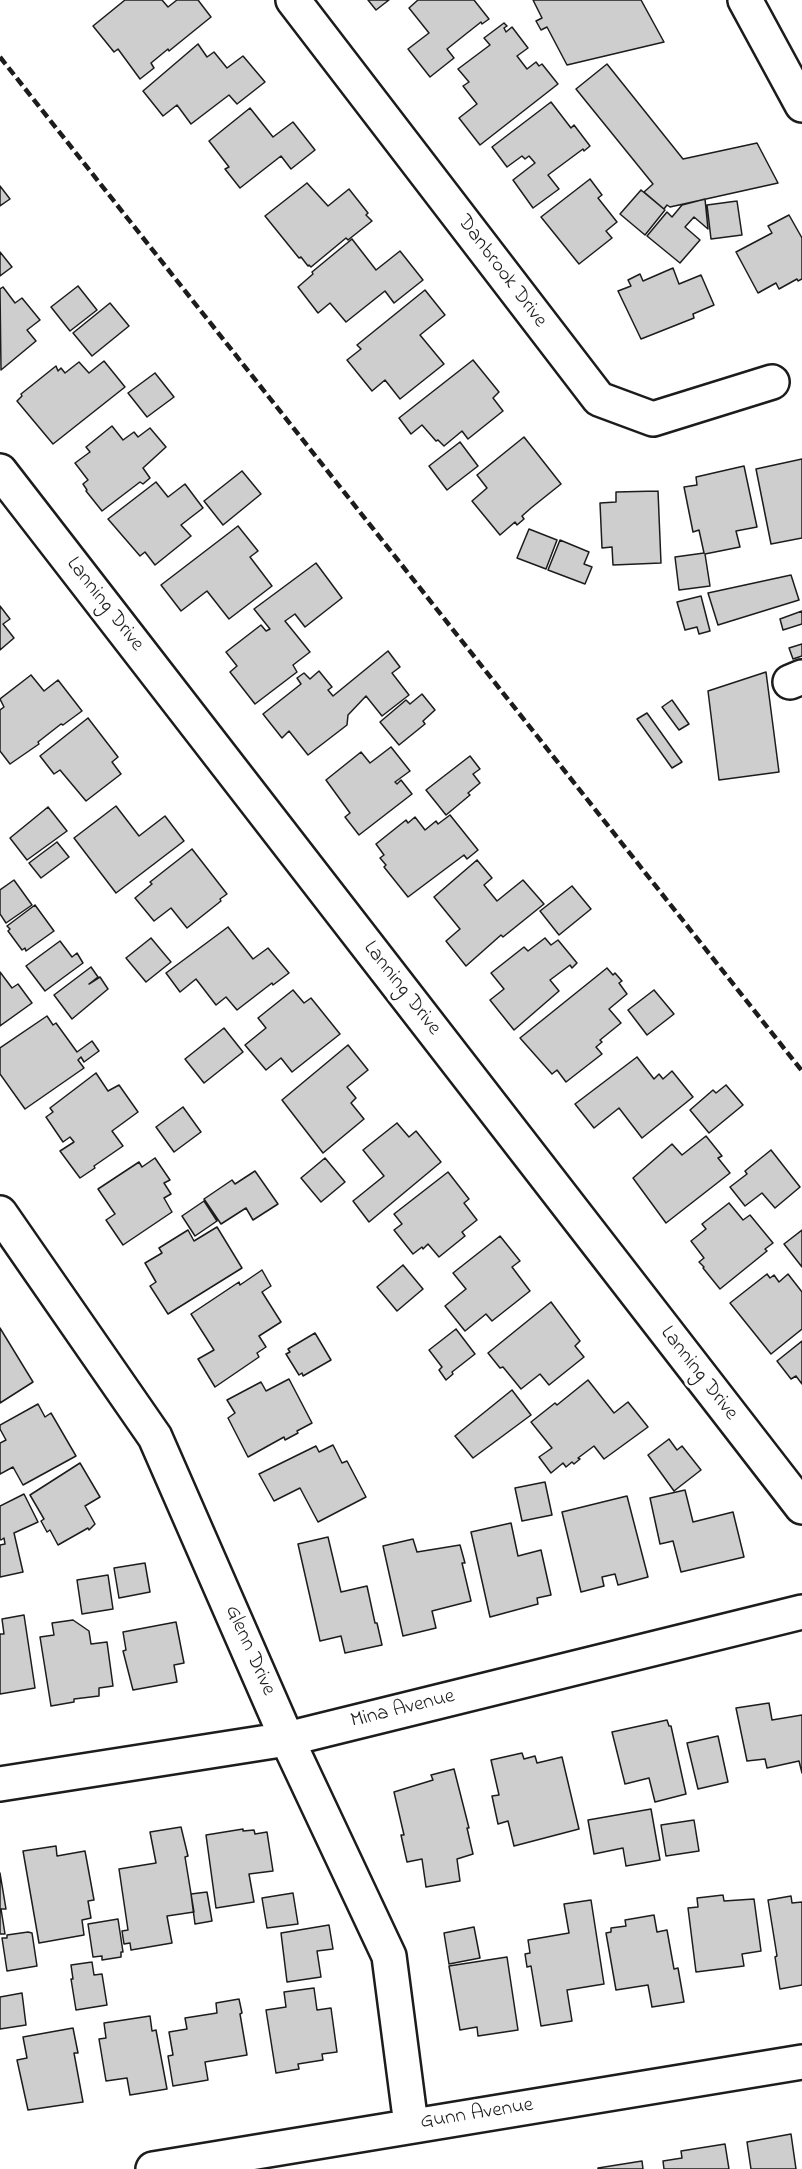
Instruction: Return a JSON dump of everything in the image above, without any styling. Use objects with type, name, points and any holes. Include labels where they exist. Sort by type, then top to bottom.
[{"type":"street","name":"Danbrook Drive","points":[[293,0],[599,399],[653,418],[772,381]]},
{"type":"street","points":[[745,0],[802,105]]},
{"type":"street","name":"Lanning Drive","points":[[0,471],[802,1507]]},
{"type":"street","name":"Glenn Drive","points":[[0,1213],[155,1437],[287,1739],[389,1956],[411,2125]]},
{"type":"street","name":"Mina Avenue","points":[[0,1784],[287,1739],[802,1612]]},
{"type":"street","name":"Gunn Avenue","points":[[153,2169],[802,2062]]},
{"type":"building","points":[[125,0],[162,0],[168,7],[177,0],[198,0],[211,17],[151,63],[154,68],[140,79],[118,49],[114,52],[93,26]]},
{"type":"building","points":[[368,0],[389,0],[376,10]]},
{"type":"building","points":[[418,0],[474,0],[489,19],[482,24],[481,22],[447,49],[454,58],[430,77],[408,49],[429,33],[409,8]]},
{"type":"building","points":[[533,0],[641,0],[664,42],[567,65],[547,27],[541,30],[536,21],[542,18]]},
{"type":"building","points":[[504,23],[507,26],[504,28],[506,32],[512,27],[528,48],[517,56],[527,69],[536,62],[539,66],[542,64],[558,84],[480,145],[459,118],[477,104],[463,86],[469,82],[458,69],[490,45],[484,38]]},
{"type":"building","points":[[198,44],[207,57],[214,52],[227,68],[243,56],[265,82],[237,104],[229,95],[191,124],[177,105],[163,116],[143,91]]},
{"type":"building","points":[[607,64],[683,159],[757,143],[778,183],[670,207],[667,205],[664,209],[644,192],[653,184],[576,89]]},
{"type":"building","points":[[551,102],[571,128],[574,125],[590,146],[548,175],[559,189],[533,208],[513,180],[535,163],[529,156],[525,159],[522,156],[507,167],[492,147]]},
{"type":"building","points":[[250,108],[273,137],[293,122],[315,150],[291,169],[281,156],[240,188],[225,169],[229,167],[209,141]]},
{"type":"building","points":[[590,179],[602,195],[598,198],[617,222],[606,231],[612,238],[579,264],[541,217]]},
{"type":"building","points":[[307,183],[328,206],[349,189],[372,221],[348,240],[346,238],[311,267],[301,257],[299,258],[265,216]]},
{"type":"building","points":[[0,186],[10,199],[0,206]]},
{"type":"building","points":[[641,190],[665,210],[645,235],[620,214]]},
{"type":"building","points":[[705,199],[708,229],[694,217],[685,227],[700,240],[680,263],[647,236],[667,212],[672,217],[682,205]]},
{"type":"building","points":[[737,201],[742,235],[711,239],[707,205]]},
{"type":"building","points":[[789,215],[802,238],[802,279],[798,281],[797,279],[779,289],[776,283],[758,293],[736,252],[772,233],[768,226]]},
{"type":"building","points":[[352,239],[376,270],[400,251],[423,280],[394,303],[385,291],[346,322],[330,303],[318,313],[298,287],[313,274],[312,272]]},
{"type":"building","points":[[0,252],[12,267],[0,276]]},
{"type":"building","points":[[673,268],[679,284],[701,275],[714,305],[693,314],[694,318],[641,339],[618,291],[631,286],[628,280],[640,274],[643,281]]},
{"type":"building","points":[[78,286],[97,310],[70,331],[51,307]]},
{"type":"building","points":[[3,287],[15,303],[22,298],[40,320],[27,330],[36,341],[1,370],[0,289]]},
{"type":"building","points":[[425,290],[445,315],[420,335],[444,364],[400,399],[385,380],[372,391],[347,360],[361,349],[357,345]]},
{"type":"building","points":[[110,303],[129,326],[92,356],[73,333]]},
{"type":"building","points":[[473,360],[499,392],[493,398],[503,411],[468,439],[462,431],[444,446],[438,440],[436,441],[422,425],[411,434],[399,418]]},
{"type":"building","points":[[104,361],[125,387],[53,444],[17,401],[22,396],[21,394],[56,366],[58,371],[61,368],[65,373],[79,362],[89,373]]},
{"type":"building","points":[[155,373],[174,397],[147,417],[128,393]]},
{"type":"building","points":[[112,426],[123,440],[134,432],[138,437],[150,428],[166,447],[143,468],[150,478],[143,484],[140,482],[102,511],[86,491],[83,484],[88,480],[75,463],[90,452],[86,447]]},
{"type":"building","points":[[524,437],[561,484],[522,516],[524,519],[517,525],[515,522],[500,535],[472,501],[487,488],[477,475]]},
{"type":"building","points":[[460,442],[478,466],[447,490],[429,466]]},
{"type":"building","points":[[802,459],[802,538],[771,544],[756,469]]},
{"type":"building","points":[[744,466],[757,527],[736,531],[740,547],[705,554],[710,586],[679,590],[675,557],[704,553],[699,530],[693,532],[684,487],[697,485],[696,477]]},
{"type":"building","points":[[242,471],[261,494],[223,525],[204,501]]},
{"type":"building","points":[[156,482],[168,497],[185,484],[203,508],[181,525],[191,536],[155,565],[145,552],[140,556],[108,519]]},
{"type":"building","points":[[658,491],[661,563],[613,565],[612,547],[602,548],[600,503],[616,502],[616,492]]},
{"type":"building","points":[[238,526],[258,551],[250,557],[272,586],[229,619],[207,591],[181,611],[161,585]]},
{"type":"building","points":[[529,529],[557,540],[546,569],[517,558]]},
{"type":"building","points":[[560,540],[589,552],[584,564],[592,567],[585,584],[548,570]]},
{"type":"building","points":[[316,563],[342,598],[305,627],[295,614],[285,621],[310,652],[293,665],[297,672],[255,704],[230,672],[237,666],[226,652],[261,625],[266,631],[270,629],[254,609]]},
{"type":"building","points":[[791,575],[799,600],[718,625],[708,593]]},
{"type":"building","points":[[701,596],[710,631],[699,634],[697,627],[685,630],[677,602]]},
{"type":"building","points":[[0,606],[10,619],[3,624],[14,638],[0,650]]},
{"type":"building","points":[[802,611],[802,624],[783,630],[780,619]]},
{"type":"building","points":[[802,644],[802,656],[793,659],[789,648]]},
{"type":"building","points":[[388,651],[400,667],[392,673],[409,695],[382,716],[366,696],[348,715],[347,725],[308,755],[289,731],[282,738],[263,714],[301,684],[297,678],[304,673],[310,679],[319,671],[332,687],[328,690],[333,696]]},
{"type":"building","points":[[766,672],[779,772],[719,780],[708,691]]},
{"type":"building","points":[[31,675],[44,691],[58,680],[82,711],[63,725],[61,724],[38,742],[39,744],[10,764],[0,751],[0,710],[4,707],[0,699]]},
{"type":"building","points":[[422,694],[435,710],[423,721],[425,724],[399,745],[380,722],[406,700],[410,704]]},
{"type":"building","points":[[672,700],[689,724],[679,730],[662,707]]},
{"type":"building","points":[[647,713],[682,762],[672,768],[637,719]]},
{"type":"building","points":[[88,718],[118,757],[112,762],[121,774],[86,801],[60,770],[54,774],[40,756]]},
{"type":"building","points":[[391,747],[410,771],[395,782],[397,784],[401,780],[412,794],[359,835],[345,817],[350,813],[326,780],[361,752],[370,763]]},
{"type":"building","points":[[470,756],[480,769],[473,774],[480,783],[468,793],[470,795],[446,815],[426,790]]},
{"type":"building","points":[[116,806],[139,836],[165,816],[184,841],[116,893],[74,838]]},
{"type":"building","points":[[48,807],[67,831],[27,860],[10,838]]},
{"type":"building","points":[[450,815],[478,850],[467,859],[464,855],[408,897],[384,867],[386,865],[380,858],[384,855],[376,844],[406,820],[408,823],[415,817],[425,830],[436,821],[438,824]]},
{"type":"building","points":[[57,842],[69,857],[41,878],[29,863]]},
{"type":"building","points":[[192,849],[227,894],[187,928],[171,908],[154,921],[135,898],[152,884],[150,882]]},
{"type":"building","points":[[477,860],[492,878],[484,885],[497,901],[523,880],[544,904],[503,937],[501,935],[466,966],[446,941],[460,929],[434,897]]},
{"type":"building","points":[[14,880],[32,905],[6,923],[0,914],[0,890]]},
{"type":"building","points":[[572,886],[591,909],[559,935],[540,911]]},
{"type":"building","points":[[35,905],[54,931],[26,951],[25,948],[22,950],[8,931],[10,929],[7,926]]},
{"type":"building","points":[[228,927],[253,959],[268,948],[289,973],[237,1010],[226,997],[216,1005],[196,979],[180,992],[166,973]]},
{"type":"building","points":[[151,938],[171,962],[146,982],[126,958]]},
{"type":"building","points":[[545,938],[551,945],[558,940],[577,963],[572,968],[570,965],[550,980],[559,991],[514,1030],[490,1000],[504,989],[491,973],[524,947],[528,951]]},
{"type":"building","points":[[60,941],[72,957],[77,953],[83,963],[45,991],[26,966]]},
{"type":"building","points":[[91,967],[98,977],[89,984],[100,977],[108,989],[72,1019],[54,995]]},
{"type":"building","points":[[607,968],[622,981],[619,983],[627,994],[609,1009],[621,1023],[600,1040],[602,1042],[596,1047],[602,1054],[566,1082],[557,1070],[552,1074],[520,1038]]},
{"type":"building","points":[[0,972],[12,988],[18,984],[32,1003],[0,1026]]},
{"type":"building","points":[[293,990],[304,1003],[311,998],[340,1034],[292,1072],[281,1058],[266,1070],[245,1045],[266,1028],[258,1018]]},
{"type":"building","points":[[654,990],[674,1014],[647,1035],[628,1010]]},
{"type":"building","points":[[47,1016],[53,1025],[56,1023],[77,1052],[92,1041],[99,1051],[84,1062],[81,1057],[78,1060],[84,1068],[25,1109],[0,1074],[0,1048]]},
{"type":"building","points":[[224,1028],[243,1052],[204,1083],[185,1059]]},
{"type":"building","points":[[348,1045],[368,1070],[347,1087],[356,1098],[351,1103],[364,1119],[323,1153],[282,1100]]},
{"type":"building","points":[[637,1057],[654,1079],[659,1074],[663,1079],[672,1071],[693,1097],[642,1138],[619,1108],[594,1128],[575,1104]]},
{"type":"building","points":[[96,1073],[108,1091],[119,1085],[138,1112],[112,1131],[123,1146],[80,1178],[60,1151],[74,1142],[70,1137],[63,1142],[46,1117],[53,1112],[50,1108]]},
{"type":"building","points":[[726,1085],[743,1105],[709,1133],[690,1110],[713,1090],[716,1093]]},
{"type":"building","points":[[183,1107],[201,1132],[174,1152],[156,1127]]},
{"type":"building","points":[[397,1123],[409,1137],[416,1131],[441,1162],[369,1222],[353,1201],[384,1176],[363,1150]]},
{"type":"building","points":[[706,1136],[722,1156],[718,1158],[730,1173],[666,1223],[633,1178],[672,1144],[682,1155]]},
{"type":"building","points":[[771,1150],[800,1187],[775,1208],[762,1193],[745,1206],[730,1187],[747,1174],[745,1171]]},
{"type":"building","points":[[155,1158],[170,1180],[164,1183],[171,1194],[164,1198],[172,1212],[123,1245],[106,1220],[115,1214],[98,1189],[139,1162],[142,1167]]},
{"type":"building","points":[[325,1158],[345,1182],[321,1202],[301,1178]]},
{"type":"building","points":[[255,1171],[278,1204],[253,1220],[246,1208],[221,1224],[204,1199],[232,1180],[235,1184]]},
{"type":"building","points":[[448,1172],[469,1199],[464,1203],[477,1220],[462,1232],[465,1236],[439,1257],[428,1244],[413,1254],[394,1230],[402,1224],[394,1214]]},
{"type":"building","points":[[204,1201],[217,1221],[195,1236],[182,1216]]},
{"type":"building","points":[[729,1203],[743,1220],[750,1215],[773,1243],[765,1249],[767,1251],[720,1289],[699,1262],[704,1258],[691,1241],[706,1229],[702,1224]]},
{"type":"building","points":[[217,1227],[242,1268],[168,1314],[150,1286],[156,1282],[145,1263],[162,1253],[159,1248],[188,1230],[194,1241]]},
{"type":"building","points":[[802,1230],[802,1267],[784,1244]]},
{"type":"building","points":[[500,1236],[520,1261],[512,1267],[530,1291],[492,1321],[486,1314],[465,1331],[445,1306],[466,1289],[453,1273]]},
{"type":"building","points":[[403,1265],[423,1289],[397,1311],[377,1287]]},
{"type":"building","points":[[262,1270],[271,1286],[262,1292],[281,1322],[259,1336],[266,1347],[257,1353],[259,1357],[215,1387],[198,1359],[214,1350],[191,1314],[239,1282],[240,1285]]},
{"type":"building","points":[[767,1274],[770,1278],[774,1275],[779,1282],[788,1274],[802,1292],[802,1329],[771,1354],[730,1303]]},
{"type":"building","points":[[551,1302],[580,1341],[575,1346],[584,1357],[549,1385],[540,1374],[521,1389],[488,1353]]},
{"type":"building","points":[[0,1328],[33,1382],[0,1403]]},
{"type":"building","points":[[456,1329],[475,1354],[452,1372],[453,1374],[446,1380],[439,1370],[442,1367],[429,1350]]},
{"type":"building","points":[[315,1333],[331,1360],[303,1376],[302,1373],[299,1375],[286,1354],[290,1352],[288,1349]]},
{"type":"building","points":[[802,1341],[802,1384],[796,1376],[791,1379],[777,1361]]},
{"type":"building","points":[[289,1379],[312,1423],[285,1440],[284,1437],[248,1457],[228,1418],[235,1413],[227,1400],[261,1382],[266,1391]]},
{"type":"building","points":[[588,1380],[614,1413],[628,1402],[648,1427],[604,1459],[594,1446],[574,1464],[572,1462],[566,1467],[563,1463],[551,1473],[539,1457],[552,1448],[531,1422]]},
{"type":"building","points":[[512,1390],[531,1415],[473,1458],[455,1436]]},
{"type":"building","points":[[38,1404],[45,1417],[51,1413],[76,1456],[23,1485],[13,1467],[0,1474],[0,1443],[6,1440],[0,1425]]},
{"type":"building","points":[[669,1439],[677,1450],[682,1446],[701,1470],[674,1491],[648,1455]]},
{"type":"building","points":[[333,1445],[342,1463],[347,1461],[366,1497],[318,1522],[300,1488],[274,1501],[259,1474],[316,1446],[319,1452]]},
{"type":"building","points":[[80,1463],[100,1497],[85,1506],[95,1524],[89,1530],[88,1528],[58,1545],[50,1530],[47,1532],[41,1521],[44,1519],[30,1495]]},
{"type":"building","points":[[545,1482],[552,1515],[522,1521],[515,1488]]},
{"type":"building","points":[[685,1490],[693,1522],[733,1512],[744,1557],[681,1572],[673,1541],[660,1544],[650,1498]]},
{"type":"building","points":[[24,1494],[38,1522],[14,1533],[23,1572],[0,1577],[0,1545],[5,1544],[4,1538],[0,1539],[0,1506]]},
{"type":"building","points":[[627,1496],[648,1577],[618,1585],[615,1574],[602,1577],[604,1586],[581,1592],[562,1512]]},
{"type":"building","points":[[511,1523],[518,1556],[541,1550],[551,1595],[537,1598],[538,1604],[490,1617],[471,1532]]},
{"type":"building","points":[[328,1537],[341,1592],[367,1586],[382,1645],[345,1653],[341,1636],[320,1641],[298,1544]]},
{"type":"building","points":[[413,1539],[417,1552],[460,1545],[471,1601],[432,1611],[436,1628],[403,1636],[383,1546]]},
{"type":"building","points":[[145,1563],[150,1592],[119,1598],[114,1568]]},
{"type":"building","points":[[108,1575],[113,1609],[82,1614],[77,1580]]},
{"type":"building","points":[[24,1615],[35,1688],[0,1694],[0,1634],[4,1634],[2,1619]]},
{"type":"building","points":[[73,1620],[89,1631],[91,1644],[107,1642],[113,1686],[99,1688],[99,1696],[74,1699],[74,1702],[51,1706],[40,1637],[54,1635],[52,1623]]},
{"type":"building","points":[[176,1622],[184,1663],[174,1665],[177,1682],[133,1690],[123,1651],[126,1650],[123,1632]]},
{"type":"building","points":[[769,1703],[772,1720],[802,1715],[802,1773],[799,1761],[767,1768],[765,1759],[747,1761],[736,1708]]},
{"type":"building","points":[[667,1720],[671,1726],[686,1794],[655,1802],[649,1778],[625,1784],[612,1732]]},
{"type":"building","points":[[718,1736],[728,1782],[698,1789],[687,1743]]},
{"type":"building","points":[[522,1753],[524,1759],[535,1756],[537,1763],[562,1757],[579,1829],[514,1846],[508,1821],[498,1824],[492,1796],[499,1795],[491,1760]]},
{"type":"building","points":[[454,1769],[473,1854],[457,1859],[460,1881],[426,1887],[422,1859],[407,1862],[401,1835],[404,1835],[394,1792],[433,1780],[431,1775]]},
{"type":"building","points":[[651,1809],[660,1860],[626,1866],[623,1848],[594,1854],[588,1820]]},
{"type":"building","points":[[694,1820],[699,1851],[666,1856],[661,1825]]},
{"type":"building","points":[[181,1827],[188,1856],[185,1857],[194,1912],[167,1916],[172,1943],[131,1950],[130,1943],[124,1944],[122,1931],[128,1930],[119,1869],[156,1863],[150,1832]]},
{"type":"building","points":[[243,1829],[243,1831],[254,1830],[255,1834],[267,1832],[273,1871],[249,1874],[254,1902],[216,1908],[206,1835]]},
{"type":"building","points":[[56,1846],[57,1856],[85,1851],[94,1900],[88,1901],[91,1918],[82,1920],[84,1935],[39,1943],[23,1851]]},
{"type":"building","points":[[0,1873],[6,1909],[1,1909],[5,1934],[0,1934]]},
{"type":"building","points":[[207,1892],[212,1921],[195,1924],[191,1894]]},
{"type":"building","points":[[293,1893],[298,1924],[267,1928],[262,1898]]},
{"type":"building","points":[[723,1895],[724,1901],[754,1899],[761,1951],[742,1954],[744,1966],[696,1972],[688,1908],[698,1907],[697,1898]]},
{"type":"building","points":[[791,1896],[792,1903],[802,1902],[802,1985],[780,1989],[768,1900]]},
{"type":"building","points":[[591,1900],[604,1984],[567,1990],[572,2021],[541,2026],[531,1966],[527,1967],[525,1954],[530,1953],[528,1940],[569,1933],[564,1904]]},
{"type":"building","points":[[654,1915],[657,1932],[667,1930],[674,1969],[678,1968],[684,2002],[652,2007],[648,1985],[616,1990],[606,1933],[611,1932],[611,1928],[626,1926],[625,1920]]},
{"type":"building","points":[[118,1919],[123,1952],[121,1952],[121,1957],[102,1960],[102,1956],[93,1957],[88,1924]]},
{"type":"building","points":[[329,1925],[333,1949],[317,1951],[321,1977],[287,1982],[281,1933]]},
{"type":"building","points":[[474,1927],[480,1958],[449,1964],[444,1933]]},
{"type":"building","points":[[32,1933],[37,1966],[7,1971],[2,1938]]},
{"type":"building","points":[[507,1957],[518,2030],[478,2036],[477,2027],[460,2030],[449,1966]]},
{"type":"building","points":[[92,1962],[94,1975],[102,1974],[107,2005],[76,2010],[71,1965]]},
{"type":"building","points":[[314,1988],[317,2010],[331,2008],[337,2052],[322,2054],[323,2060],[298,2064],[299,2069],[276,2073],[266,2010],[286,2007],[284,1992]]},
{"type":"building","points":[[22,1993],[26,2025],[0,2029],[0,1997]]},
{"type":"building","points":[[239,1999],[247,2055],[205,2062],[208,2080],[173,2086],[168,2056],[173,2055],[169,2032],[187,2029],[185,2018],[217,2013],[216,2003]]},
{"type":"building","points":[[150,2016],[152,2031],[156,2030],[167,2089],[130,2095],[127,2078],[106,2081],[99,2039],[106,2038],[104,2023]]},
{"type":"building","points":[[73,2028],[78,2053],[74,2053],[83,2102],[28,2110],[17,2060],[27,2058],[23,2037]]},
{"type":"building","points":[[791,2134],[796,2169],[751,2169],[747,2142]]},
{"type":"building","points":[[725,2144],[729,2169],[664,2169],[663,2161],[682,2158],[681,2151]]},
{"type":"building","points":[[642,2161],[643,2169],[598,2169],[598,2168]]},
{"type":"railway","points":[[0,57],[802,1071]]}]
